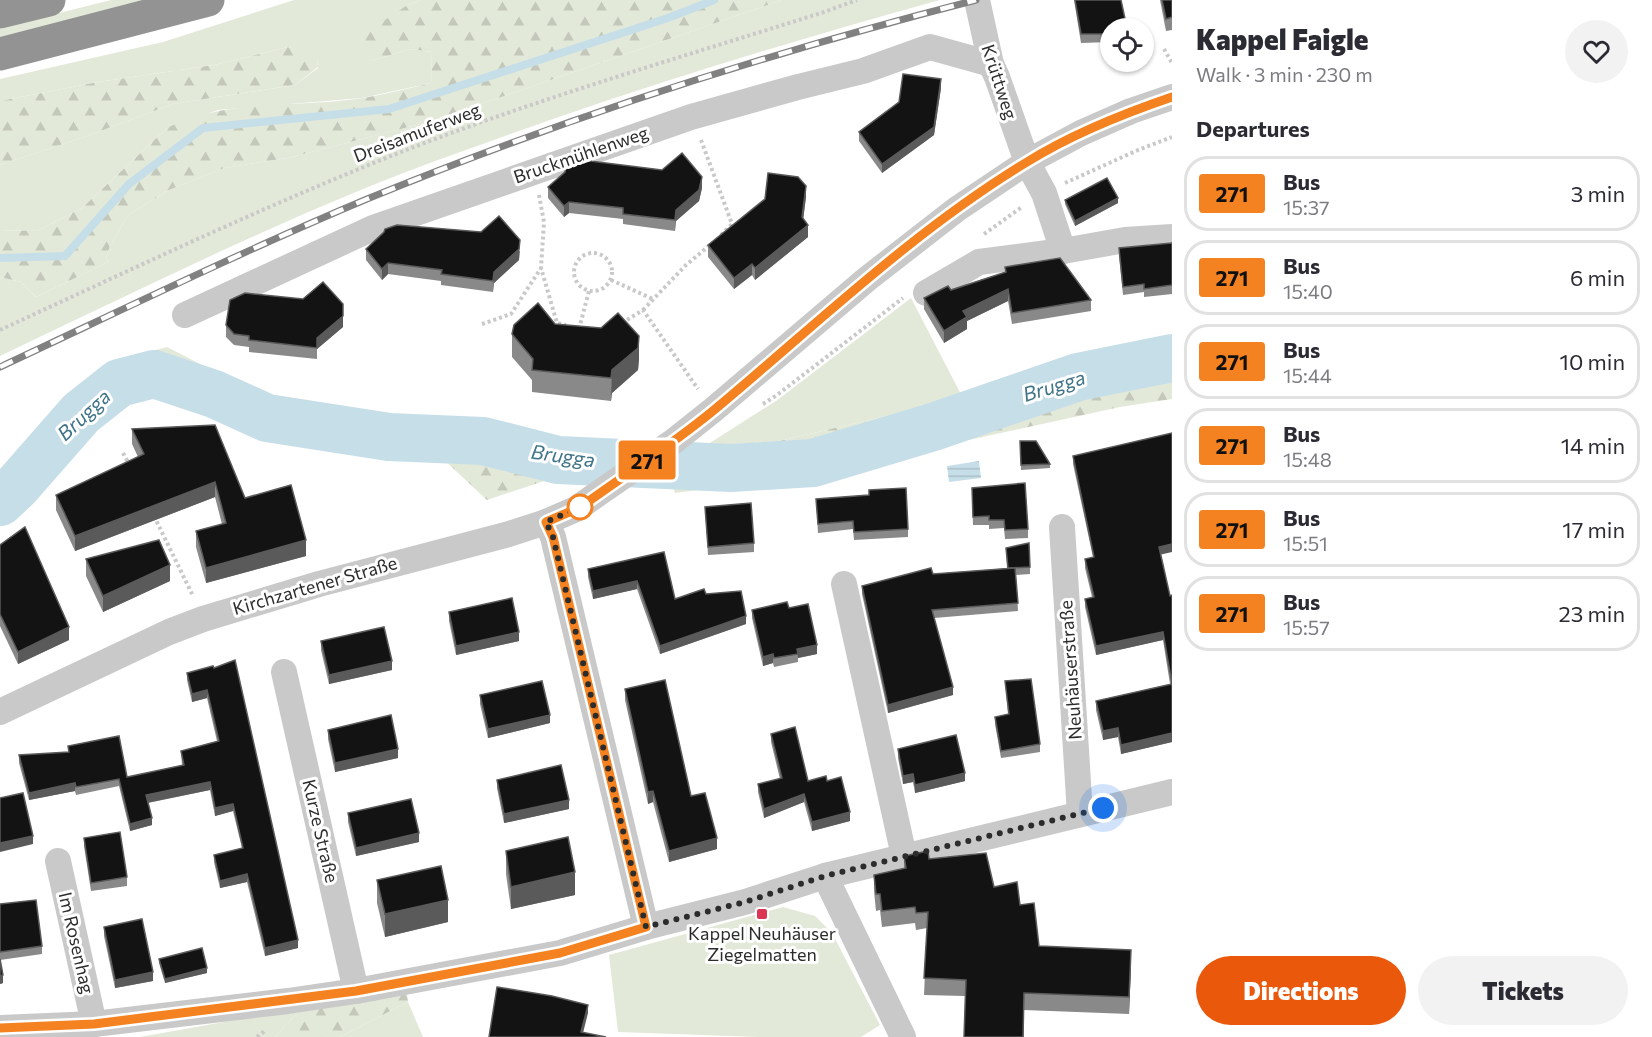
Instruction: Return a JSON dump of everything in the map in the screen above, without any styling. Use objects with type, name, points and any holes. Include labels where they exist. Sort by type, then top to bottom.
[{"type":"highway","points":[[0,12],[49,0]]},
{"type":"highway","points":[[0,54],[208,0]]},
{"type":"street","name":"Krüttweg","points":[[977,0],[991,64],[1027,162],[1044,193],[1063,250]]},
{"type":"street","name":"Bruckmühlenweg","points":[[185,315],[373,228],[691,117],[863,71],[930,47],[991,64]]},
{"type":"street","name":"Kirchzartener Straße","points":[[0,712],[203,618],[319,584],[509,534],[576,509],[674,441],[867,279],[957,209],[1027,162],[1081,133],[1131,111],[1172,98]]},
{"type":"street","points":[[916,294],[979,262],[1125,240],[1172,237]]},
{"type":"street","points":[[546,522],[555,549],[646,927]]},
{"type":"street","name":"Neuhäuserstraße","points":[[1062,527],[1080,814]]},
{"type":"street","points":[[844,584],[904,856]]},
{"type":"street","name":"Kurze Straße","points":[[284,672],[356,991]]},
{"type":"street","points":[[0,1028],[94,1024],[356,991],[560,953],[646,927],[745,902],[825,876],[1172,792]]},
{"type":"street","name":"Im Rosenhag","points":[[58,861],[94,1024]]},
{"type":"street","points":[[825,876],[903,1037]]},
{"type":"path","name":"Dreisamuferweg","points":[[0,330],[122,273],[382,159],[601,81],[813,16],[857,0]]},
{"type":"path","points":[[1164,49],[1172,63]]},
{"type":"path","points":[[618,326],[643,310],[686,265],[732,224],[691,117]]},
{"type":"path","points":[[978,238],[1044,193],[1172,137]]},
{"type":"path","points":[[535,171],[544,222],[541,268],[557,323],[590,333]]},
{"type":"path","points":[[586,254],[599,254],[609,261],[612,267],[611,280],[602,289],[589,291],[579,285],[574,274],[577,262],[586,254]]},
{"type":"path","points":[[482,324],[512,314],[541,268]]},
{"type":"path","points":[[611,280],[653,299]]},
{"type":"path","points":[[579,329],[589,291]]},
{"type":"path","points":[[759,407],[916,294]]},
{"type":"path","points":[[643,310],[713,410]]},
{"type":"path","points":[[123,453],[132,470]]},
{"type":"path","points":[[150,507],[203,618]]},
{"type":"green space","points":[[111,0],[149,0],[0,38],[0,28]]},
{"type":"green space","points":[[294,0],[421,0],[406,6],[371,61],[410,49],[432,52],[431,83],[362,98],[218,110],[167,128],[82,208],[37,231],[0,230],[0,165],[173,104],[295,85],[318,68],[317,58],[288,47],[214,65],[98,82],[0,101],[0,79],[163,42]]},
{"type":"green space","points":[[421,0],[782,0],[432,121],[288,158],[224,168],[169,190],[128,215],[110,246],[106,258],[108,262],[36,297],[21,282],[0,277],[0,230],[37,231],[82,208],[167,128],[214,112],[363,98],[431,83],[432,52],[410,49],[371,61],[357,50],[373,28],[406,6]]},
{"type":"green space","points":[[782,0],[940,0],[649,87],[414,169],[229,248],[0,356],[0,277],[21,282],[36,297],[108,262],[106,258],[110,246],[128,215],[169,190],[224,168],[288,158],[432,121]]},
{"type":"green space","points":[[288,47],[317,57],[318,67],[295,85],[173,104],[0,165],[0,101],[98,82],[214,65]]},
{"type":"green space","points":[[911,298],[963,398],[779,441],[705,446],[776,401]]},
{"type":"green space","points":[[167,347],[315,423],[446,426],[591,445],[611,443],[571,472],[487,500],[441,457],[311,445],[149,385],[101,395],[0,506],[0,470],[80,386],[118,361]]},
{"type":"green space","points":[[1172,347],[1172,399],[1120,407],[799,477],[675,493],[668,474],[705,446],[779,441],[963,398],[1047,367],[1117,350]]},
{"type":"green space","points":[[783,907],[815,916],[832,933],[880,1025],[861,1037],[758,1037],[618,1032],[609,955]]},
{"type":"green space","points":[[407,992],[408,1002],[340,1037],[275,1037],[302,1008]]},
{"type":"green space","points":[[408,1002],[423,1037],[340,1037]]},
{"type":"green space","points":[[302,1008],[275,1037],[140,1037]]},
{"type":"water","points":[[979,461],[981,478],[949,482],[947,466]]},
{"type":"building","points":[[1075,0],[1121,0],[1125,18],[1100,18],[1100,34],[1081,34]]},
{"type":"building","points":[[1162,0],[1172,0],[1172,17],[1166,19]]},
{"type":"building","points":[[903,74],[941,79],[934,127],[882,164],[859,132],[899,102]]},
{"type":"building","points":[[682,153],[702,177],[699,190],[676,210],[675,220],[623,214],[623,208],[569,202],[564,206],[548,187],[565,172],[566,166],[582,160],[662,170]]},
{"type":"building","points":[[768,173],[798,177],[806,186],[802,217],[808,225],[755,268],[752,264],[734,278],[708,245],[765,199]]},
{"type":"building","points":[[1107,178],[1118,198],[1075,221],[1065,200]]},
{"type":"building","points":[[499,216],[520,240],[519,249],[494,272],[493,281],[441,274],[442,270],[388,263],[382,269],[366,249],[385,229],[397,225],[481,232]]},
{"type":"building","points":[[1172,243],[1172,285],[1144,289],[1144,284],[1123,287],[1119,248]]},
{"type":"building","points":[[1060,258],[1091,300],[1012,313],[1008,289],[963,311],[967,317],[944,331],[924,298],[948,286],[951,290],[1006,272],[1005,267]]},
{"type":"building","points":[[323,282],[343,304],[343,316],[317,338],[317,348],[249,340],[249,336],[234,334],[226,325],[230,300],[245,293],[303,299]]},
{"type":"building","points":[[538,303],[555,324],[601,328],[618,313],[639,336],[638,348],[612,370],[611,378],[532,370],[533,359],[512,334],[514,325]]},
{"type":"building","points":[[215,425],[245,498],[291,485],[306,540],[206,568],[196,531],[226,523],[215,482],[75,536],[56,495],[144,454],[132,429]]},
{"type":"building","points":[[1172,433],[1172,544],[1159,547],[1170,596],[1172,595],[1172,684],[1163,632],[1096,646],[1085,599],[1094,597],[1085,559],[1094,557],[1073,456]]},
{"type":"building","points":[[1020,441],[1036,441],[1050,464],[1021,465]]},
{"type":"building","points":[[1025,483],[1028,529],[1005,530],[1004,520],[989,520],[989,516],[973,517],[972,488]]},
{"type":"building","points":[[906,488],[908,529],[854,532],[853,521],[818,524],[816,499],[869,495],[869,490]]},
{"type":"building","points":[[751,503],[754,543],[708,547],[705,507]]},
{"type":"building","points":[[25,527],[69,627],[18,652],[0,614],[0,545]]},
{"type":"building","points":[[159,540],[170,565],[103,596],[86,559]]},
{"type":"building","points":[[1029,543],[1030,567],[1008,568],[1006,548]]},
{"type":"building","points":[[664,552],[675,599],[704,589],[706,594],[741,591],[746,616],[660,646],[637,581],[593,591],[588,569]]},
{"type":"building","points":[[931,568],[933,574],[1015,568],[1018,603],[932,610],[953,687],[888,705],[862,586]]},
{"type":"building","points":[[512,598],[519,632],[456,646],[449,612]]},
{"type":"building","points":[[787,602],[789,608],[808,604],[817,645],[797,649],[798,654],[774,658],[773,654],[763,657],[752,610]]},
{"type":"building","points":[[384,627],[392,661],[329,675],[321,641]]},
{"type":"building","points":[[235,660],[298,940],[265,948],[247,874],[220,881],[214,855],[243,848],[233,804],[215,808],[210,782],[146,795],[152,818],[130,824],[119,779],[76,787],[75,783],[29,793],[19,755],[69,752],[68,746],[119,736],[127,777],[184,765],[181,751],[219,741],[207,690],[192,694],[187,673],[213,666],[214,668]]},
{"type":"building","points":[[1031,679],[1040,744],[1001,751],[995,717],[1009,714],[1005,681]]},
{"type":"building","points":[[665,680],[691,796],[705,793],[717,838],[669,851],[653,791],[648,792],[625,689]]},
{"type":"building","points":[[542,681],[550,715],[488,729],[480,695]]},
{"type":"building","points":[[1172,684],[1172,733],[1121,745],[1118,728],[1103,731],[1096,701]]},
{"type":"building","points":[[391,715],[398,749],[335,763],[328,730]]},
{"type":"building","points":[[795,727],[808,781],[826,776],[827,781],[841,777],[850,812],[812,822],[804,794],[764,809],[758,784],[782,778],[771,734]]},
{"type":"building","points":[[956,735],[965,773],[915,785],[913,774],[903,776],[898,749]]},
{"type":"building","points":[[561,765],[569,800],[504,814],[497,780]]},
{"type":"building","points":[[23,793],[33,836],[0,843],[0,798]]},
{"type":"building","points":[[411,799],[419,833],[356,848],[348,813]]},
{"type":"building","points":[[120,832],[127,877],[91,883],[84,838]]},
{"type":"building","points":[[568,837],[575,872],[511,887],[506,851]]},
{"type":"building","points":[[928,851],[929,859],[986,853],[994,887],[1017,882],[1020,905],[1034,903],[1039,946],[1131,950],[1129,997],[1024,993],[1023,1037],[964,1037],[966,980],[924,978],[928,912],[916,913],[915,907],[882,911],[880,894],[876,894],[874,875],[906,868],[904,856]]},
{"type":"building","points":[[441,866],[448,900],[385,914],[377,880]]},
{"type":"building","points":[[36,900],[42,946],[0,952],[0,904]]},
{"type":"building","points":[[142,919],[153,972],[115,980],[104,927]]},
{"type":"building","points":[[202,948],[207,968],[165,979],[159,959]]},
{"type":"building","points":[[0,959],[3,975],[0,976]]},
{"type":"building","points":[[497,987],[552,996],[588,1005],[581,1032],[606,1037],[489,1037]]},
{"type":"waterway","points":[[0,258],[65,256],[129,184],[203,128],[389,109],[668,18],[714,0]]},
{"type":"waterway","name":"Brugga","points":[[0,502],[17,486],[81,413],[119,383],[154,374],[214,394],[267,418],[389,437],[483,441],[558,460],[731,468],[813,463],[933,427],[1078,377],[1172,358]]},
{"type":"railway","points":[[0,367],[321,219],[441,169],[668,89],[821,42],[976,0]]},
{"type":"bus line","name":"271","points":[[0,1028],[94,1024],[356,991],[560,953],[646,927],[553,537],[546,522],[589,501],[674,441],[867,279],[957,209],[1010,173],[1081,133],[1131,111],[1172,97]]},
{"type":"place","name":"Kappel Neuhäuser Ziegelmatten","points":[[762,914]]},
{"type":"route","points":[[580,507],[546,522],[553,537],[646,927],[745,902],[825,876],[1103,808]]}]
